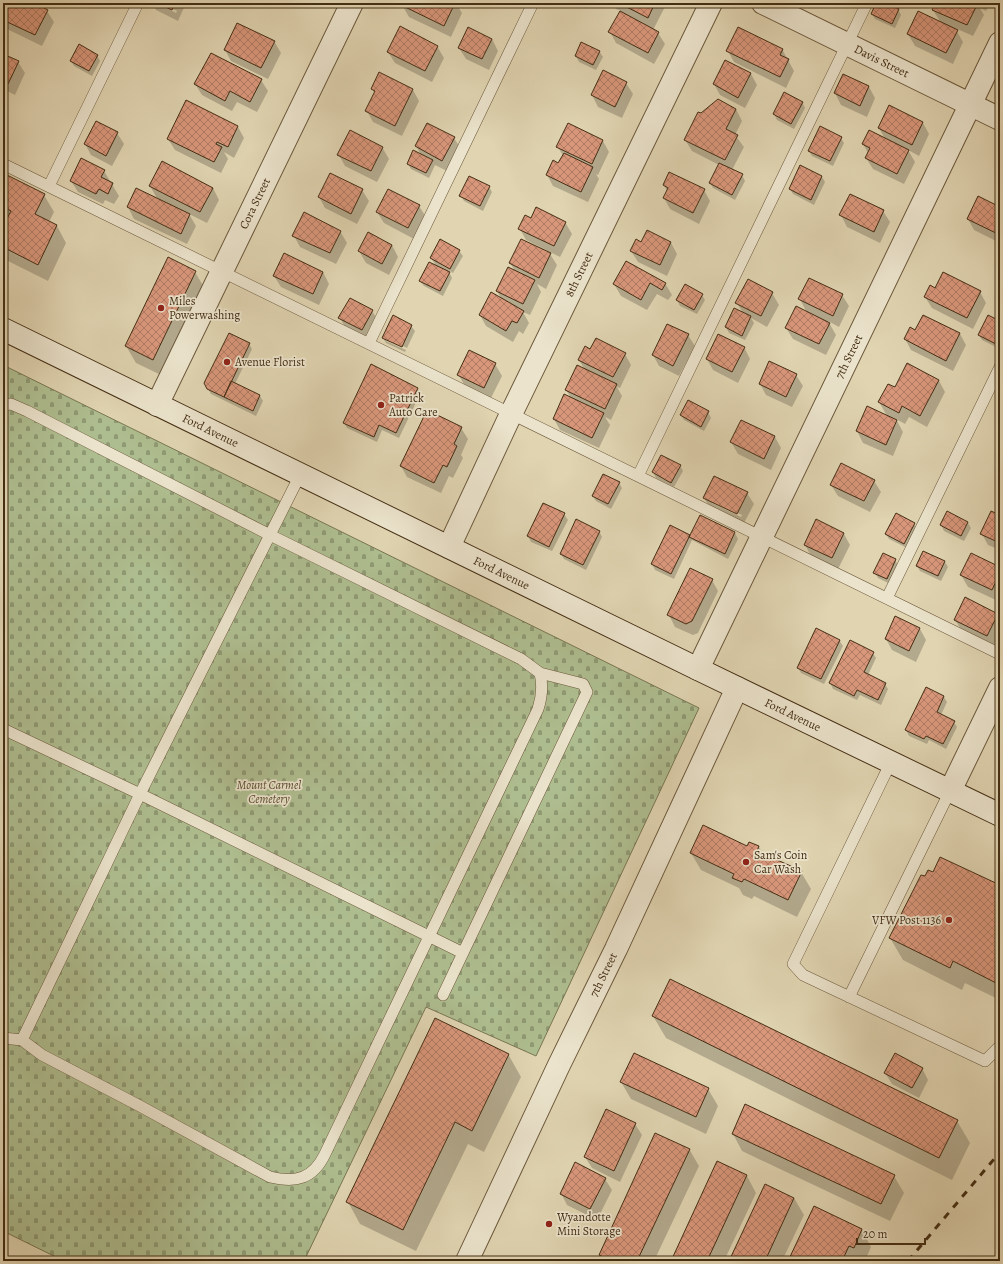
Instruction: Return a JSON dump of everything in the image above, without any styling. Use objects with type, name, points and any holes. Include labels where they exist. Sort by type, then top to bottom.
[{"type":"street","name":"Cora Street","points":[[158,405],[352,3]]},
{"type":"street","name":"8th Street","points":[[449,547],[511,414],[711,3]]},
{"type":"street","name":"Davis Street","points":[[763,3],[1000,119]]},
{"type":"street","name":"7th Street","points":[[698,669],[1000,43]]},
{"type":"street","name":"Ford Avenue","points":[[3,329],[736,688],[1000,815]]},
{"type":"street","name":"7th Street","points":[[467,1261],[562,1058],[616,948],[736,688]]},
{"type":"street","points":[[950,791],[1000,688]]},
{"type":"lane","points":[[49,186],[138,3]]},
{"type":"lane","points":[[369,343],[533,3]]},
{"type":"lane","points":[[638,476],[867,3]]},
{"type":"lane","points":[[3,164],[1000,654]]},
{"type":"lane","points":[[887,598],[1000,367]]},
{"type":"lane","points":[[3,405],[11,404],[270,535],[521,659],[540,673],[583,684],[587,692],[442,995]]},
{"type":"lane","points":[[22,1040],[140,794],[300,475]]},
{"type":"lane","points":[[3,1038],[22,1040],[42,1055],[138,1105],[270,1177],[286,1181],[300,1178],[311,1173],[320,1165],[538,709],[542,699],[540,673]]},
{"type":"lane","points":[[3,729],[140,794],[463,953]]},
{"type":"lane","points":[[891,762],[792,964],[803,975],[985,1061],[1000,1046]]},
{"type":"lane","points":[[849,997],[950,791]]},
{"type":"green space","name":"Mount Carmel Cemetery","points":[[3,365],[699,708],[536,1056],[426,1007],[304,1261],[64,1261],[3,1231]]},
{"type":"building","points":[[14,3],[34,3],[48,10],[35,35],[3,20],[8,6],[12,8]]},
{"type":"building","points":[[157,3],[175,3],[172,10]]},
{"type":"building","points":[[402,3],[455,3],[444,26],[401,5]]},
{"type":"building","points":[[619,3],[655,3],[648,18]]},
{"type":"building","points":[[876,3],[887,3],[899,9],[892,24],[871,14]]},
{"type":"building","points":[[936,3],[978,3],[967,25],[932,10]]},
{"type":"building","points":[[620,11],[659,32],[648,53],[608,32]]},
{"type":"building","points":[[918,11],[958,30],[946,53],[907,34]]},
{"type":"building","points":[[237,23],[275,41],[261,68],[224,50]]},
{"type":"building","points":[[400,26],[438,46],[425,71],[387,52]]},
{"type":"building","points":[[468,27],[492,39],[482,59],[458,48]]},
{"type":"building","points":[[738,27],[783,49],[780,55],[789,59],[780,77],[726,51]]},
{"type":"building","points":[[581,42],[600,51],[593,65],[575,56]]},
{"type":"building","points":[[79,44],[98,55],[89,71],[70,61]]},
{"type":"building","points":[[211,53],[262,79],[250,102],[230,91],[225,101],[194,84]]},
{"type":"building","points":[[3,54],[19,61],[8,84],[3,81]]},
{"type":"building","points":[[725,60],[751,73],[738,98],[713,84]]},
{"type":"building","points":[[603,70],[627,82],[615,107],[591,95]]},
{"type":"building","points":[[379,72],[413,89],[395,126],[365,111],[375,91],[371,89]]},
{"type":"building","points":[[843,74],[869,86],[860,106],[834,93]]},
{"type":"building","points":[[784,92],[803,102],[791,124],[773,114]]},
{"type":"building","points":[[718,99],[736,109],[726,129],[738,135],[725,160],[684,140],[698,112],[701,113]]},
{"type":"building","points":[[186,100],[238,126],[228,147],[217,142],[216,144],[222,147],[214,162],[167,139]]},
{"type":"building","points":[[889,105],[923,122],[912,145],[878,128]]},
{"type":"building","points":[[96,121],[118,132],[106,156],[84,144]]},
{"type":"building","points":[[427,123],[455,137],[442,161],[415,146]]},
{"type":"building","points":[[568,123],[603,140],[592,164],[556,147]]},
{"type":"building","points":[[820,126],[842,137],[830,161],[808,151]]},
{"type":"building","points":[[350,130],[383,147],[371,171],[337,155]]},
{"type":"building","points":[[869,130],[909,150],[897,174],[865,158],[870,148],[862,144]]},
{"type":"building","points":[[413,150],[433,160],[426,173],[407,164]]},
{"type":"building","points":[[564,153],[593,167],[581,192],[546,175],[553,160],[558,163]]},
{"type":"building","points":[[81,158],[105,170],[101,177],[113,183],[108,194],[99,189],[96,194],[70,181]]},
{"type":"building","points":[[162,161],[213,188],[200,212],[149,186]]},
{"type":"building","points":[[719,163],[743,174],[732,195],[709,183]]},
{"type":"building","points":[[800,165],[822,176],[811,200],[789,189]]},
{"type":"building","points":[[669,172],[705,189],[693,213],[663,198],[668,188],[663,185]]},
{"type":"building","points":[[3,173],[45,194],[35,214],[57,225],[38,265],[3,247],[3,226],[11,211],[3,207]]},
{"type":"building","points":[[330,173],[363,189],[351,214],[318,197]]},
{"type":"building","points":[[469,176],[490,186],[480,206],[459,196]]},
{"type":"building","points":[[136,188],[190,214],[181,234],[127,207]]},
{"type":"building","points":[[388,189],[420,205],[408,228],[376,212]]},
{"type":"building","points":[[850,194],[884,210],[874,232],[839,215]]},
{"type":"building","points":[[978,196],[1000,207],[1000,235],[967,219]]},
{"type":"building","points":[[536,207],[566,222],[554,246],[518,229],[525,215],[531,218]]},
{"type":"building","points":[[304,212],[341,231],[330,253],[292,236]]},
{"type":"building","points":[[647,230],[671,242],[660,265],[630,251],[636,239],[641,242]]},
{"type":"building","points":[[368,232],[392,245],[382,264],[358,251]]},
{"type":"building","points":[[440,239],[460,250],[450,269],[430,258]]},
{"type":"building","points":[[521,239],[551,253],[539,278],[509,263]]},
{"type":"building","points":[[284,253],[323,272],[313,294],[273,276]]},
{"type":"building","name":"Miles Powerwashing","points":[[168,257],[196,271],[153,360],[125,346]]},
{"type":"building","points":[[626,261],[666,283],[662,290],[650,283],[641,300],[613,284]]},
{"type":"building","points":[[429,262],[450,272],[440,291],[419,281]]},
{"type":"building","points":[[508,267],[535,280],[523,304],[496,291]]},
{"type":"building","points":[[943,272],[981,291],[967,318],[924,297],[930,285],[935,288]]},
{"type":"building","points":[[809,278],[843,294],[833,316],[798,299]]},
{"type":"building","points":[[748,279],[773,292],[761,316],[735,303]]},
{"type":"building","points":[[685,284],[703,294],[694,310],[676,300]]},
{"type":"building","points":[[491,292],[524,311],[517,323],[512,321],[506,331],[479,315]]},
{"type":"building","points":[[350,298],[373,310],[362,330],[338,318]]},
{"type":"building","points":[[796,306],[830,323],[819,344],[785,328]]},
{"type":"building","points":[[734,308],[751,316],[742,336],[725,327]]},
{"type":"building","points":[[393,315],[412,325],[402,347],[382,338]]},
{"type":"building","points":[[923,315],[960,333],[946,361],[904,339],[910,327],[915,330]]},
{"type":"building","points":[[988,315],[1000,321],[998,345],[978,335]]},
{"type":"building","points":[[667,324],[689,334],[673,366],[652,355]]},
{"type":"building","name":"Avenue Florist","points":[[229,333],[250,343],[224,397],[207,389],[204,383]]},
{"type":"building","points":[[718,334],[745,347],[732,372],[706,359]]},
{"type":"building","points":[[596,338],[626,353],[613,377],[578,360],[585,346],[590,349]]},
{"type":"building","points":[[469,350],[496,363],[484,388],[457,375]]},
{"type":"building","points":[[769,361],[797,374],[786,397],[759,384]]},
{"type":"building","points":[[907,363],[939,380],[920,416],[902,406],[899,413],[878,402],[888,384],[895,387]]},
{"type":"building","name":"Patrick Auto Care","points":[[371,364],[418,388],[396,433],[379,425],[374,437],[343,423]]},
{"type":"building","points":[[577,365],[617,384],[605,409],[565,390]]},
{"type":"building","points":[[231,381],[260,395],[253,411],[224,397]]},
{"type":"building","points":[[564,394],[604,413],[592,438],[553,419]]},
{"type":"building","points":[[688,400],[709,411],[701,427],[680,415]]},
{"type":"building","points":[[867,406],[897,420],[886,445],[856,431]]},
{"type":"building","points":[[427,410],[462,427],[454,444],[457,446],[447,467],[443,465],[434,483],[400,466]]},
{"type":"building","points":[[741,420],[775,436],[764,459],[730,442]]},
{"type":"building","points":[[661,455],[681,465],[671,483],[652,472]]},
{"type":"building","points":[[841,463],[875,480],[864,501],[830,485]]},
{"type":"building","points":[[603,474],[620,482],[608,504],[592,496]]},
{"type":"building","points":[[714,476],[748,492],[737,514],[703,498]]},
{"type":"building","points":[[543,503],[565,513],[549,547],[527,536]]},
{"type":"building","points":[[947,511],[968,522],[961,536],[940,525]]},
{"type":"building","points":[[991,511],[1000,515],[1000,543],[980,534]]},
{"type":"building","points":[[896,513],[915,523],[904,544],[885,534]]},
{"type":"building","points":[[700,515],[735,532],[725,554],[689,537]]},
{"type":"building","points":[[576,519],[600,531],[583,565],[560,554]]},
{"type":"building","points":[[816,519],[844,533],[832,558],[804,545]]},
{"type":"building","points":[[670,525],[690,535],[671,574],[651,564]]},
{"type":"building","points":[[923,551],[945,561],[938,576],[916,566]]},
{"type":"building","points":[[883,553],[896,559],[887,579],[873,573]]},
{"type":"building","points":[[971,553],[1000,567],[1000,573],[992,590],[960,575]]},
{"type":"building","points":[[690,568],[713,579],[692,621],[686,624],[667,615]]},
{"type":"building","points":[[965,597],[998,614],[987,636],[954,620]]},
{"type":"building","points":[[895,616],[920,628],[909,651],[885,639]]},
{"type":"building","points":[[816,628],[840,640],[821,679],[797,668]]},
{"type":"building","points":[[850,640],[874,652],[864,672],[886,683],[878,700],[857,690],[854,696],[829,683]]},
{"type":"building","points":[[926,687],[944,696],[937,712],[955,721],[943,744],[926,736],[924,739],[905,730]]},
{"type":"building","name":"Sam's Coin Car Wash","points":[[703,825],[747,846],[749,842],[759,846],[757,851],[802,871],[788,900],[744,879],[742,882],[732,878],[734,874],[690,853]]},
{"type":"building","name":"VFW Post 1136","points":[[940,857],[1000,885],[1000,985],[953,961],[950,968],[889,938],[921,875],[925,876],[928,870],[933,872]]},
{"type":"building","points":[[670,979],[958,1120],[939,1158],[652,1016]]},
{"type":"building","points":[[435,1018],[509,1054],[472,1131],[455,1122],[403,1230],[346,1202]]},
{"type":"building","points":[[634,1053],[709,1088],[696,1117],[620,1082]]},
{"type":"building","points":[[895,1053],[923,1068],[912,1088],[884,1073]]},
{"type":"building","points":[[745,1104],[895,1175],[881,1204],[732,1134]]},
{"type":"building","points":[[606,1109],[636,1123],[614,1171],[584,1157]]},
{"type":"building","points":[[655,1133],[690,1149],[637,1261],[612,1261],[599,1255]]},
{"type":"building","points":[[717,1161],[747,1175],[707,1261],[671,1261]]},
{"type":"building","points":[[575,1162],[606,1178],[590,1209],[560,1194]]},
{"type":"building","points":[[765,1184],[794,1198],[765,1261],[729,1261]]},
{"type":"building","points":[[814,1206],[862,1229],[854,1248],[849,1246],[842,1261],[788,1261]]},
{"type":"railway","points":[[908,1261],[1000,1152]]},
{"type":"place","name":"Miles Powerwashing","points":[[161,308]]},
{"type":"place","name":"Avenue Florist","points":[[227,362]]},
{"type":"place","name":"Patrick Auto Care","points":[[381,405]]},
{"type":"place","name":"Sam's Coin Car Wash","points":[[746,862]]},
{"type":"place","name":"VFW Post 1136","points":[[949,920]]},
{"type":"place","name":"Wyandotte Mini Storage","points":[[549,1224]]}]
